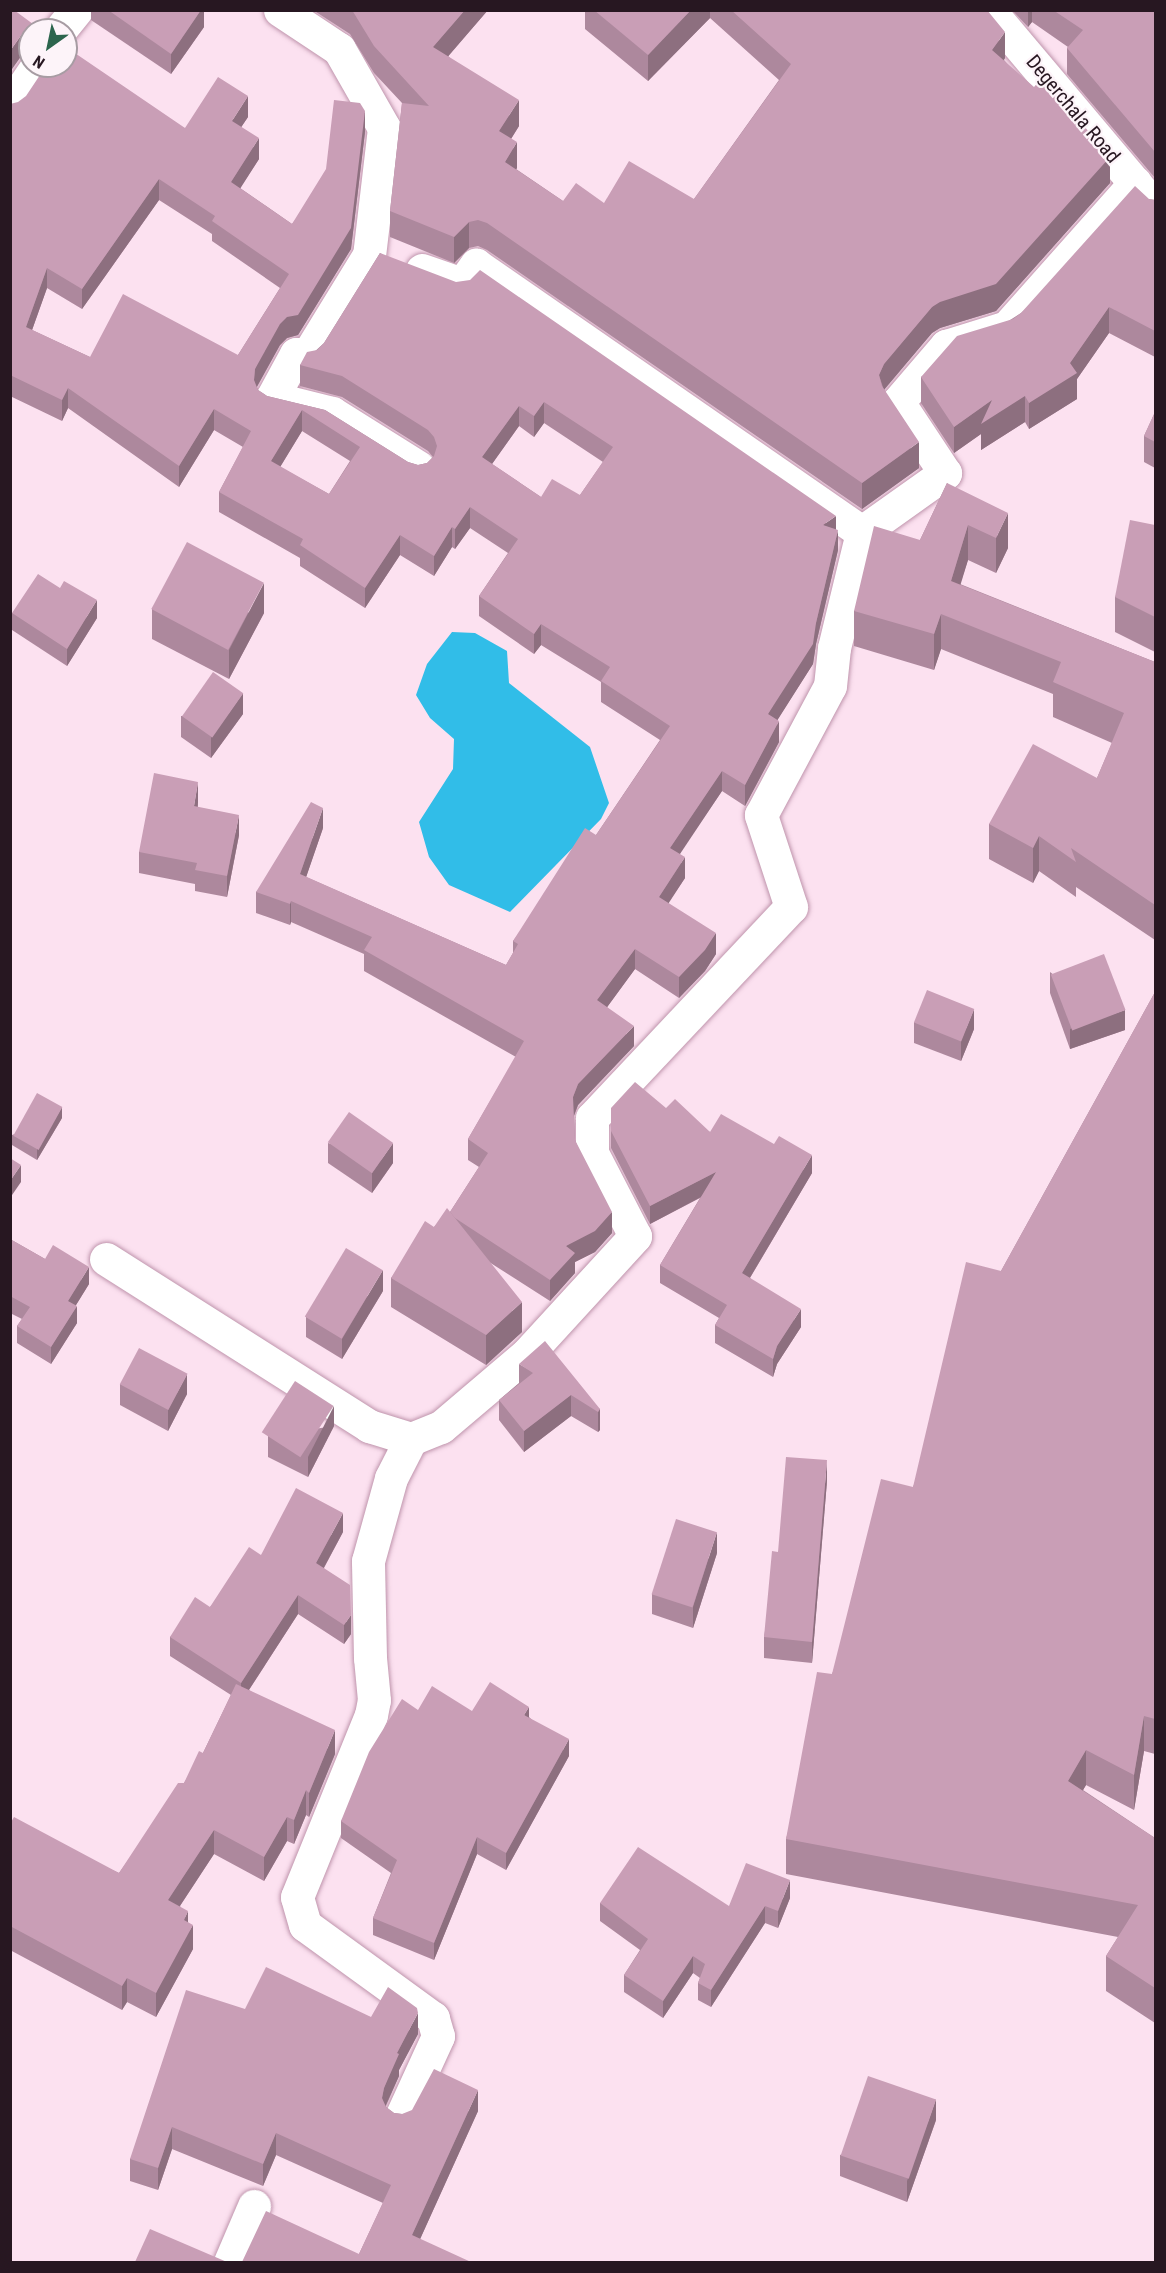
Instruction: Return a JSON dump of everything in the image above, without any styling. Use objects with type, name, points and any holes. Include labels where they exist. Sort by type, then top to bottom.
[{"type":"street","points":[[280,10],[339,49],[384,128],[369,255],[308,354],[296,354],[272,398],[332,413],[418,467]]},
{"type":"street","name":"Degerchala Road","points":[[989,10],[1155,208]]},
{"type":"street","points":[[10,106],[29,78]]},
{"type":"street","points":[[401,2117],[438,2036],[433,2018],[305,1925],[297,1897],[372,1715],[374,1700],[370,1658],[368,1561],[392,1478],[411,1439],[441,1426],[527,1354],[635,1236],[592,1153],[592,1118],[791,907],[761,814],[830,686],[834,648],[862,532],[945,473],[898,402],[946,346],[1007,327],[1135,183]]},
{"type":"street","points":[[369,249],[456,284],[462,284],[476,265],[862,532]]},
{"type":"street","points":[[106,1259],[369,1426],[411,1439]]},
{"type":"street","points":[[230,2262],[254,2206]]},
{"type":"water","points":[[452,632],[475,633],[507,651],[509,683],[590,747],[609,803],[601,819],[510,912],[449,885],[429,857],[419,822],[453,769],[454,739],[430,718],[416,695],[427,664]]},
{"type":"building","points":[[10,10],[14,10],[25,18],[18,18],[18,40],[10,51]]},
{"type":"building","points":[[108,10],[201,10],[171,54]]},
{"type":"building","points":[[352,10],[427,10],[430,12],[431,10],[465,10],[433,47],[519,100],[499,131],[517,142],[505,162],[563,201],[576,183],[604,203],[629,161],[694,199],[791,64],[731,10],[987,10],[1005,32],[992,50],[1034,87],[1043,77],[1110,157],[996,284],[940,302],[932,307],[884,364],[879,375],[882,386],[919,442],[862,483],[487,223],[478,220],[469,222],[454,237],[390,211],[402,103],[429,106],[374,46]]},
{"type":"building","points":[[594,10],[691,10],[648,55]]},
{"type":"building","points":[[1053,10],[1155,10],[1155,152],[1067,48],[1083,30]]},
{"type":"building","points":[[78,55],[185,128],[218,77],[248,96],[232,121],[259,138],[231,182],[292,224],[326,169],[334,100],[360,103],[365,111],[351,228],[298,315],[287,317],[280,324],[255,369],[254,380],[258,390],[267,396],[325,410],[408,462],[418,465],[427,463],[434,456],[437,446],[428,430],[342,376],[300,365],[307,352],[317,350],[324,343],[380,253],[456,282],[470,280],[480,270],[836,516],[823,525],[838,530],[813,644],[768,714],[779,721],[745,785],[722,771],[670,848],[685,857],[659,897],[716,933],[705,950],[679,977],[635,949],[597,1000],[634,1026],[578,1084],[573,1097],[575,1140],[612,1212],[595,1231],[566,1246],[575,1253],[550,1280],[455,1218],[450,1212],[488,1153],[468,1139],[524,1041],[364,950],[372,937],[291,901],[290,904],[256,892],[311,802],[323,808],[300,874],[506,965],[518,944],[513,941],[585,828],[596,835],[670,726],[601,681],[610,667],[541,624],[534,634],[479,596],[518,539],[470,507],[455,529],[452,527],[434,556],[400,535],[365,588],[300,545],[303,539],[219,492],[251,431],[214,409],[179,466],[68,388],[62,400],[10,375],[10,104],[26,96],[38,78],[78,78]],"holes":[[[159,179],[215,216],[212,221],[289,274],[238,355],[123,294],[90,357],[26,327],[47,268],[82,289]],[[544,402],[613,447],[580,495],[552,479],[541,497],[482,457],[519,406],[534,416]],[[302,410],[360,447],[329,494],[271,461]]]},
{"type":"building","points":[[1135,186],[1149,199],[1155,200],[1155,331],[1109,307],[1070,363],[1077,373],[1029,403],[1025,396],[981,424],[992,400],[954,427],[921,377],[957,336],[1013,319],[1021,313]]},
{"type":"building","points":[[1155,412],[1155,442],[1144,436]]},
{"type":"building","points":[[947,483],[1008,513],[996,538],[968,525],[951,581],[1155,662],[1155,905],[1071,848],[1076,862],[1039,836],[1033,848],[989,824],[1033,744],[1097,778],[1124,713],[1053,682],[1061,662],[941,614],[934,634],[854,611],[874,526],[920,540]]},
{"type":"building","points":[[1130,520],[1155,525],[1155,617],[1115,597]]},
{"type":"building","points":[[187,542],[264,583],[228,650],[151,609]]},
{"type":"building","points":[[38,574],[60,588],[64,581],[97,600],[67,649],[12,613]]},
{"type":"building","points":[[213,672],[243,693],[212,737],[182,716]]},
{"type":"building","points":[[154,773],[198,782],[194,806],[239,815],[227,876],[195,870],[197,863],[139,852]]},
{"type":"building","points":[[1104,954],[1126,1010],[1072,1030],[1051,974]]},
{"type":"building","points":[[927,990],[974,1009],[961,1042],[914,1022]]},
{"type":"building","points":[[1155,992],[1155,1719],[1144,1716],[1134,1775],[1086,1750],[1068,1781],[1155,1838],[1155,1988],[1106,1956],[1138,1905],[786,1839],[817,1672],[832,1674],[881,1479],[913,1487],[966,1262],[1001,1271]]},
{"type":"building","points":[[635,1082],[666,1108],[675,1099],[710,1132],[721,1114],[774,1144],[779,1136],[812,1155],[742,1273],[801,1309],[777,1346],[773,1359],[715,1325],[727,1305],[660,1265],[716,1172],[650,1206],[611,1131],[611,1108]]},
{"type":"building","points":[[37,1093],[62,1107],[39,1150],[13,1136]]},
{"type":"building","points":[[349,1112],[393,1143],[372,1173],[328,1142]]},
{"type":"building","points":[[10,1158],[21,1165],[10,1181]]},
{"type":"building","points":[[447,1208],[522,1302],[486,1335],[391,1278],[425,1221],[434,1227]]},
{"type":"building","points":[[10,1239],[45,1259],[53,1245],[89,1267],[68,1301],[77,1306],[51,1347],[17,1326],[30,1307],[10,1296]]},
{"type":"building","points":[[346,1248],[383,1270],[342,1339],[305,1317]]},
{"type":"building","points":[[545,1341],[600,1409],[598,1412],[571,1395],[524,1431],[499,1400],[533,1373],[519,1364]]},
{"type":"building","points":[[139,1348],[188,1374],[168,1410],[120,1384]]},
{"type":"building","points":[[295,1381],[334,1406],[300,1457],[262,1432]]},
{"type":"building","points":[[786,1457],[827,1460],[812,1642],[764,1637],[772,1551],[778,1552]]},
{"type":"building","points":[[296,1488],[343,1513],[316,1563],[350,1585],[351,1615],[344,1625],[298,1595],[241,1683],[170,1637],[195,1597],[210,1607],[249,1547],[261,1555]]},
{"type":"building","points":[[676,1519],[717,1532],[692,1607],[652,1594]]},
{"type":"building","points":[[490,1682],[529,1707],[524,1715],[569,1739],[506,1853],[477,1837],[434,1943],[373,1918],[397,1860],[341,1821],[369,1752],[402,1699],[418,1710],[432,1686],[472,1711]]},
{"type":"building","points":[[236,1684],[335,1730],[309,1793],[306,1790],[294,1820],[287,1817],[264,1857],[214,1830],[168,1900],[188,1911],[184,1920],[193,1925],[156,1993],[127,1978],[122,1986],[10,1926],[10,1824],[14,1817],[119,1873],[178,1783],[184,1783],[199,1751],[203,1753]]},
{"type":"building","points":[[638,1847],[729,1906],[746,1863],[790,1880],[778,1911],[765,1906],[711,1990],[698,1983],[705,1964],[693,1956],[663,2001],[624,1975],[648,1939],[600,1903]]},
{"type":"building","points":[[266,1967],[371,2017],[388,1987],[417,2008],[418,2013],[397,2053],[399,2054],[384,2088],[382,2098],[386,2107],[394,2113],[402,2114],[412,2110],[434,2069],[478,2090],[412,2235],[471,2262],[242,2262],[266,2211],[359,2254],[391,2185],[276,2133],[263,2164],[172,2127],[158,2168],[130,2159],[186,1990],[245,2009]]},
{"type":"building","points":[[868,2076],[936,2099],[909,2179],[841,2155]]},
{"type":"building","points":[[150,2229],[227,2262],[135,2262]]}]
